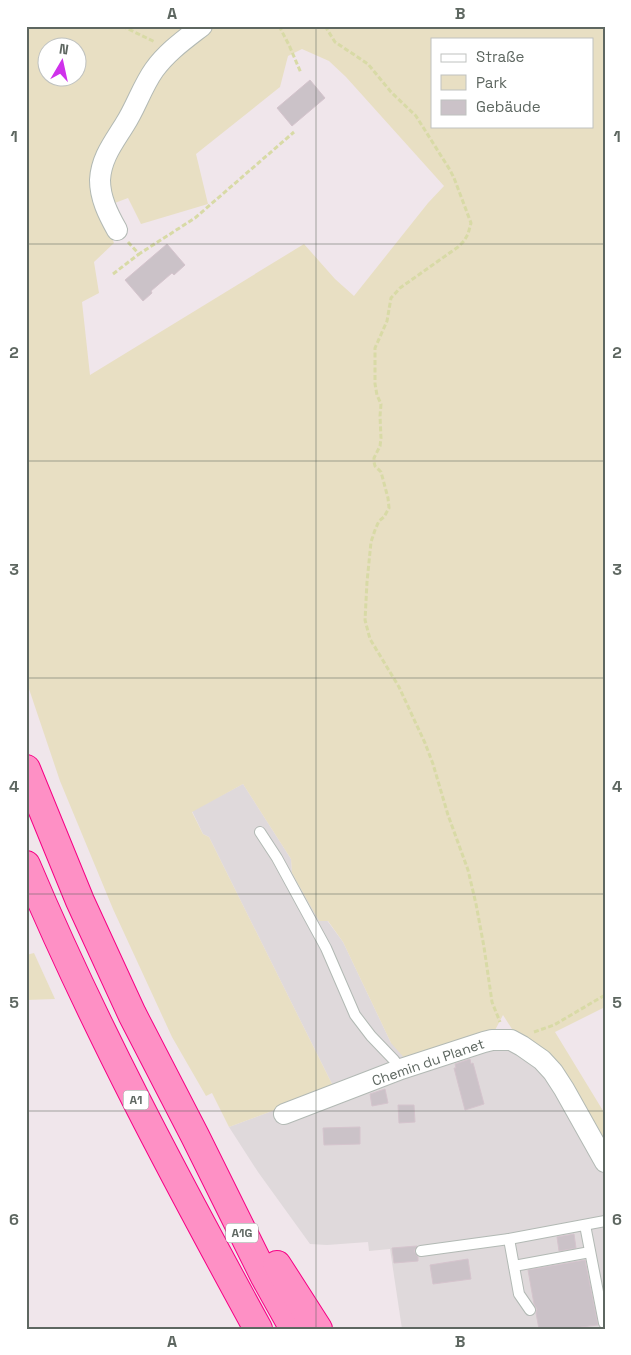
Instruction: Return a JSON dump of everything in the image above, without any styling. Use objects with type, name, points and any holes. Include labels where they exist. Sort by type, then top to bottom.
[{"type":"highway","name":"A1","points":[[26,769],[106,960],[195,1136],[318,1329]]},
{"type":"highway","name":"A1","points":[[26,865],[125,1080],[258,1329]]},
{"type":"highway","name":"A1G","points":[[195,1136],[260,1269],[294,1329]]},
{"type":"street","points":[[117,230],[107,213],[100,181],[109,148],[126,123],[153,72],[172,50],[202,26]]},
{"type":"street","points":[[511,1040],[542,1060],[552,1072],[564,1089],[605,1162]]},
{"type":"street","name":"Chemin du Planet","points":[[284,1114],[401,1069],[484,1042],[511,1040]]},
{"type":"lane","points":[[260,832],[277,858],[326,948],[355,1015],[370,1036],[401,1069]]},
{"type":"lane","points":[[421,1251],[509,1239],[605,1221]]},
{"type":"lane","points":[[585,1225],[604,1323]]},
{"type":"lane","points":[[509,1239],[519,1294],[530,1310]]},
{"type":"lane","points":[[514,1266],[590,1252]]},
{"type":"path","points":[[122,26],[172,50]]},
{"type":"path","points":[[279,26],[301,73]]},
{"type":"path","points":[[325,26],[336,42],[368,64],[391,92],[416,116],[454,178],[471,223],[468,234],[458,247],[400,288],[391,298],[386,321],[375,348],[375,384],[381,404],[381,438],[374,462],[381,472],[389,508],[384,517],[379,521],[372,542],[365,620],[370,639],[399,687],[433,764],[448,815],[468,870],[484,946],[494,1010],[511,1040],[554,1024],[605,995]]},
{"type":"path","points":[[112,274],[195,218],[294,132]]},
{"type":"path","points":[[117,230],[139,254]]},
{"type":"shaded area","points":[[243,784],[291,859],[292,873],[343,942],[391,1043],[493,1034],[512,1029],[525,1041],[605,1153],[605,1325],[600,1326],[600,1329],[402,1329],[390,1249],[369,1251],[368,1242],[327,1245],[310,1244],[258,1172],[229,1127],[334,1088],[209,837],[203,834],[192,811]]},
{"type":"green space","points":[[26,26],[605,26],[605,1007],[555,1032],[605,1114],[605,1153],[525,1041],[512,1029],[503,1015],[493,1034],[407,1061],[391,1043],[343,942],[328,921],[319,921],[292,873],[291,859],[243,784],[192,812],[203,834],[209,837],[334,1088],[229,1127],[212,1093],[206,1096],[172,1037],[113,909],[60,781],[26,680]],"holes":[[[302,49],[329,61],[346,77],[444,186],[428,203],[354,296],[335,279],[304,244],[90,375],[82,302],[99,293],[94,262],[114,243],[99,209],[128,198],[141,224],[208,204],[196,154],[280,87],[288,56]]]},
{"type":"green space","points":[[34,953],[55,999],[26,1000],[26,955]]},
{"type":"building","points":[[310,80],[325,98],[292,126],[277,108]]},
{"type":"building","points":[[167,244],[185,265],[174,275],[172,273],[151,291],[152,293],[143,301],[125,280]]},
{"type":"building","points":[[470,1059],[471,1064],[473,1063],[484,1104],[465,1110],[454,1068],[456,1068],[455,1064]]},
{"type":"building","points":[[385,1089],[388,1103],[372,1106],[370,1094]]},
{"type":"building","points":[[398,1105],[414,1105],[415,1122],[399,1123]]},
{"type":"building","points":[[360,1127],[360,1144],[324,1145],[323,1128]]},
{"type":"building","points":[[574,1234],[576,1248],[559,1251],[557,1237]]},
{"type":"building","points":[[417,1246],[414,1251],[418,1261],[394,1263],[392,1248]]},
{"type":"building","points":[[468,1259],[471,1279],[433,1284],[430,1265]]},
{"type":"building","points":[[585,1260],[598,1325],[563,1329],[539,1329],[537,1309],[534,1304],[528,1270]]}]
